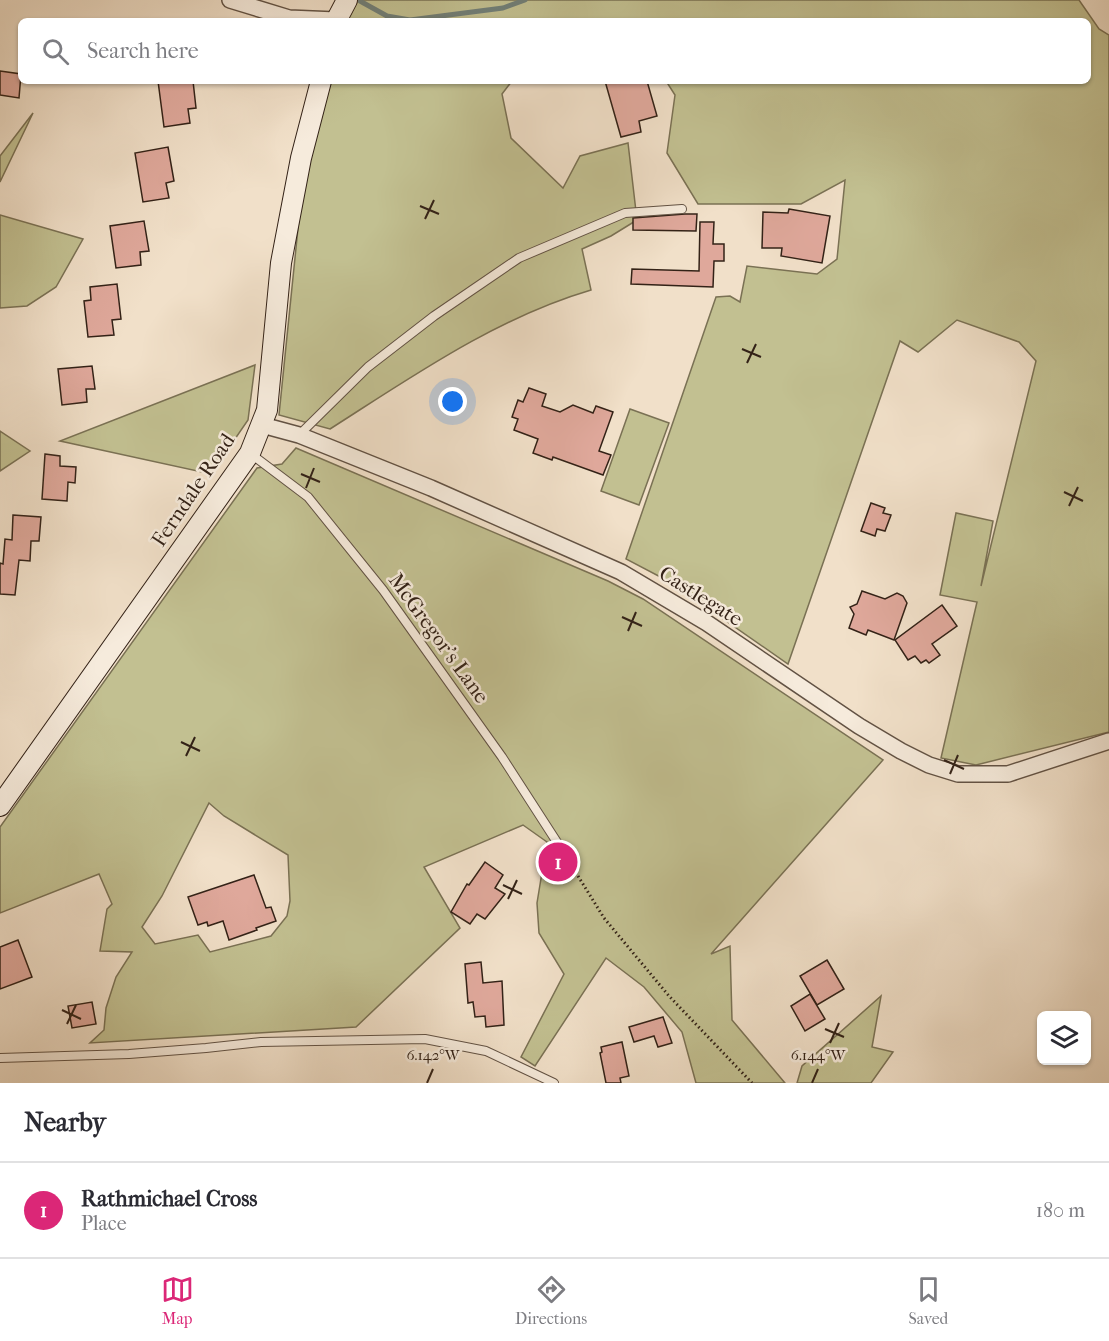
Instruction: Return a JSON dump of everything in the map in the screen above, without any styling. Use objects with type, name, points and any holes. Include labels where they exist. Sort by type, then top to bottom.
[{"type":"street","points":[[230,0],[289,18]]},
{"type":"street","points":[[337,18],[347,0]]},
{"type":"street","name":"Ferndale Road","points":[[0,806],[250,453],[267,410],[281,263],[301,158],[320,84]]},
{"type":"street","name":"Castlegate","points":[[262,425],[298,435],[430,488],[621,572],[707,623],[859,726],[929,765],[958,774],[1008,774],[1109,741]]},
{"type":"lane","points":[[298,435],[368,367],[434,316],[519,258],[625,213],[682,209]]},
{"type":"lane","name":"McGregor's Lane","points":[[250,453],[308,497],[383,590],[502,757],[573,867]]},
{"type":"lane","points":[[0,1058],[129,1054],[261,1042],[425,1039],[486,1051],[554,1083]]},
{"type":"path","points":[[573,867],[604,918],[669,996],[752,1083]]},
{"type":"shaded area","points":[[356,0],[1079,0],[1099,29],[1109,35],[1109,732],[976,765],[941,758],[977,602],[940,595],[956,513],[993,521],[981,586],[1036,361],[1019,342],[957,320],[918,352],[900,341],[788,664],[670,582],[626,559],[716,297],[730,296],[740,302],[747,266],[817,274],[837,259],[845,180],[801,204],[698,204],[667,153],[675,95],[668,84],[1091,84],[1091,18],[347,18]]},
{"type":"shaded area","points":[[328,84],[510,84],[502,94],[511,138],[563,188],[580,156],[628,143],[637,220],[611,236],[582,249],[591,290],[522,316],[489,332],[424,369],[330,429],[279,415],[302,189]]},
{"type":"shaded area","points":[[33,113],[0,182],[0,156]]},
{"type":"shaded area","points":[[0,215],[83,239],[56,287],[27,306],[0,308]]},
{"type":"shaded area","points":[[255,365],[248,420],[211,474],[60,441]]},
{"type":"shaded area","points":[[630,409],[669,423],[639,505],[601,491]]},
{"type":"shaded area","points":[[0,431],[30,451],[0,471]]},
{"type":"shaded area","points":[[296,448],[608,581],[643,599],[883,760],[711,954],[730,946],[732,1020],[785,1083],[696,1083],[682,1032],[644,987],[606,958],[535,1066],[521,1057],[564,974],[539,933],[537,903],[547,842],[523,825],[424,867],[460,928],[356,1027],[90,1043],[104,1030],[106,1008],[116,977],[132,952],[100,951],[107,909],[112,904],[99,874],[0,913],[0,827],[257,468],[282,464]],"holes":[[[209,803],[224,816],[288,855],[290,901],[287,916],[271,936],[210,952],[198,935],[155,944],[142,927],[162,896]]]},
{"type":"shaded area","points":[[881,996],[872,1047],[893,1052],[871,1083],[797,1083],[802,1066]]},
{"type":"building","points":[[0,71],[18,74],[19,98],[0,95]]},
{"type":"building","points":[[158,84],[193,84],[196,108],[188,109],[190,123],[164,127]]},
{"type":"building","points":[[606,84],[648,84],[657,116],[639,121],[641,132],[621,137]]},
{"type":"building","points":[[168,147],[174,181],[166,183],[169,198],[143,202],[135,153]]},
{"type":"building","points":[[789,209],[830,216],[822,263],[781,256],[782,248],[762,248],[763,212],[788,213]]},
{"type":"building","points":[[697,214],[696,231],[633,230],[633,218]]},
{"type":"building","points":[[144,221],[149,251],[140,252],[141,265],[116,268],[110,226]]},
{"type":"building","points":[[700,222],[714,222],[713,244],[724,244],[724,261],[714,261],[713,287],[631,284],[632,269],[699,271]]},
{"type":"building","points":[[117,284],[121,319],[112,320],[114,335],[88,337],[84,301],[91,300],[90,287]]},
{"type":"building","points":[[92,366],[95,389],[86,389],[87,402],[62,405],[58,369]]},
{"type":"building","points":[[529,388],[546,394],[542,406],[560,412],[573,405],[593,413],[596,406],[613,412],[599,451],[611,455],[603,475],[553,457],[552,460],[533,453],[538,439],[514,430],[518,419],[512,417],[518,400],[523,402]]},
{"type":"building","points":[[45,454],[60,456],[60,466],[76,467],[75,483],[68,482],[67,501],[42,499]]},
{"type":"building","points":[[871,503],[885,508],[883,513],[891,515],[885,531],[877,529],[875,536],[861,531]]},
{"type":"building","points":[[13,515],[41,517],[39,541],[31,541],[30,561],[19,560],[15,595],[0,594],[0,563],[3,564],[5,539],[12,540]]},
{"type":"building","points":[[862,591],[885,599],[897,593],[903,596],[907,603],[894,640],[868,630],[866,635],[849,628],[854,614],[850,607],[857,604]]},
{"type":"building","points":[[942,605],[957,626],[932,644],[940,655],[929,663],[926,660],[921,663],[915,656],[908,660],[895,640]]},
{"type":"building","points":[[485,862],[503,875],[495,888],[505,894],[485,919],[477,914],[470,924],[451,912],[467,884],[469,885]]},
{"type":"building","points":[[254,875],[266,908],[271,907],[276,921],[229,940],[223,921],[208,926],[207,922],[198,925],[188,897]]},
{"type":"building","points":[[18,940],[32,977],[0,989],[0,947]]},
{"type":"building","points":[[827,960],[844,989],[817,1005],[800,976]]},
{"type":"building","points":[[481,962],[483,983],[502,981],[504,1025],[486,1027],[485,1016],[475,1017],[473,1002],[468,1003],[465,964]]},
{"type":"building","points":[[810,994],[825,1019],[805,1031],[791,1006]]},
{"type":"building","points":[[92,1002],[96,1024],[72,1028],[68,1006]]},
{"type":"building","points":[[663,1017],[672,1043],[658,1047],[654,1036],[634,1042],[629,1027]]},
{"type":"building","points":[[622,1042],[629,1076],[620,1078],[621,1083],[606,1083],[600,1053],[602,1052],[601,1047]]},
{"type":"waterway","points":[[426,18],[503,8],[525,0]]},
{"type":"waterway","points":[[360,1],[387,16],[398,18]]},
{"type":"place","name":"Rathmichael Cross","points":[[558,862]]}]
